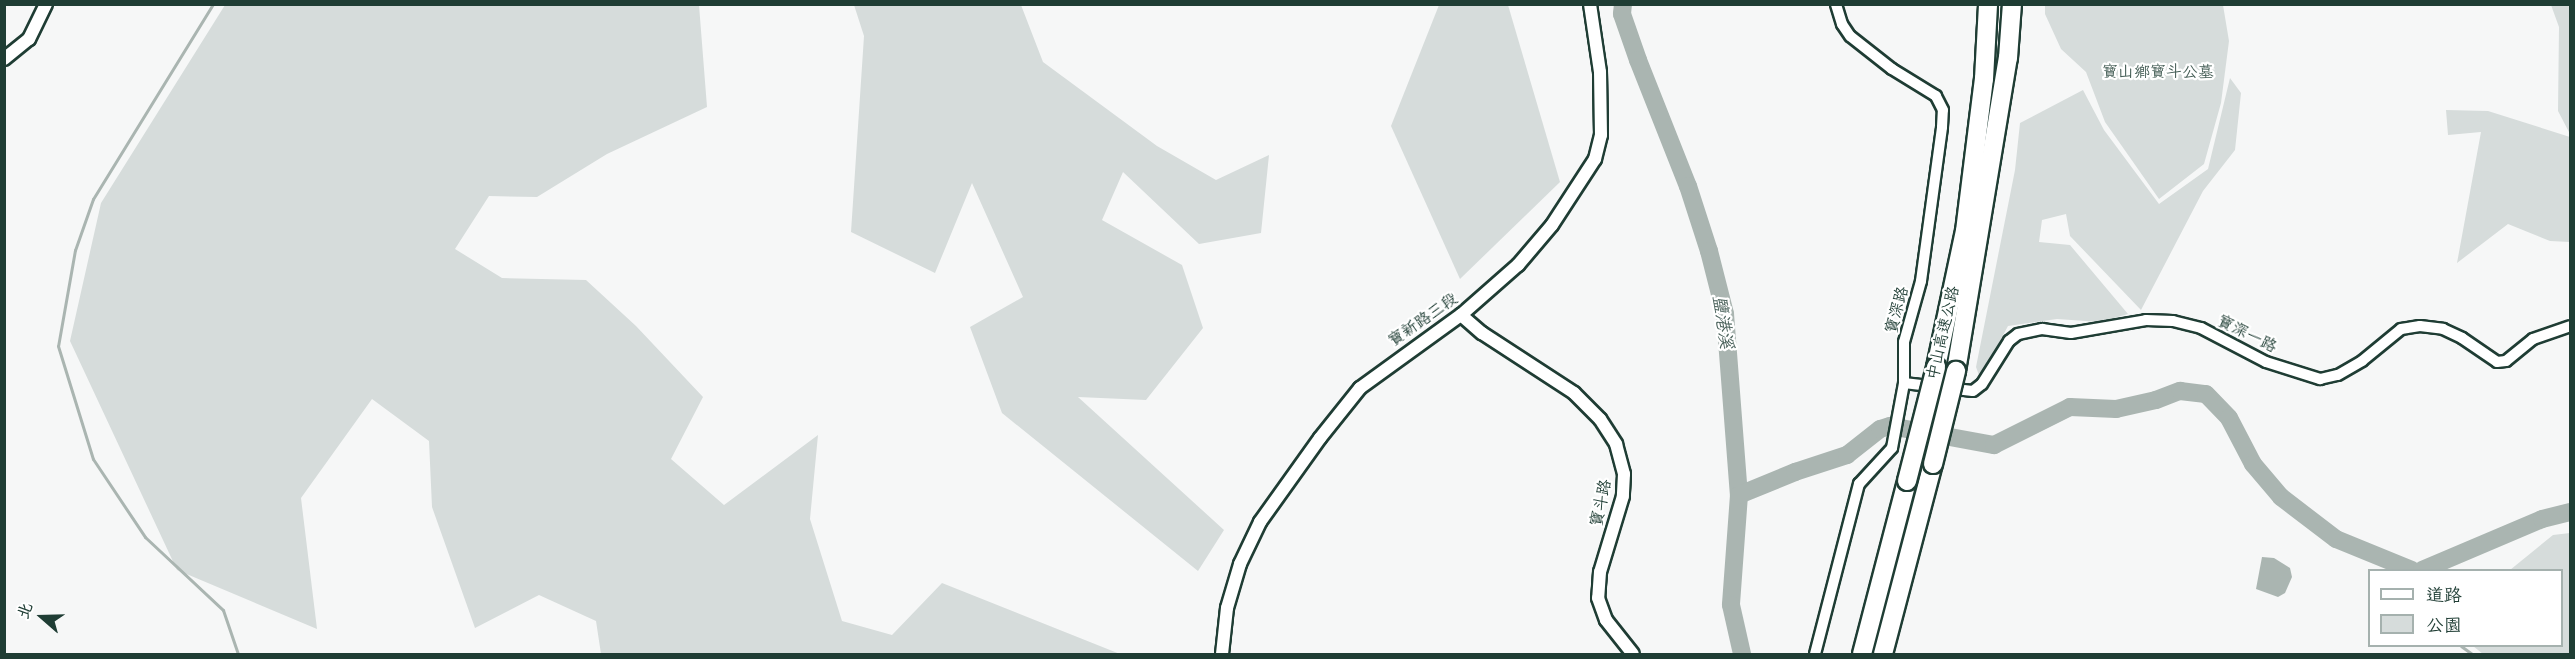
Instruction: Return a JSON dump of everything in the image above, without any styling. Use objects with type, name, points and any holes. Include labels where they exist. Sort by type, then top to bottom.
[{"type":"highway","name":"中山高速公路","points":[[1862,654],[1936,367],[1965,231],[1984,79],[1988,4]]},
{"type":"highway","name":"中山高速公路","points":[[1883,654],[1956,370],[2008,58],[2012,4]]},
{"type":"street","points":[[4,59],[28,39],[46,4]]},
{"type":"street","name":"寶新路三段","points":[[1222,654],[1223,630],[1229,597],[1249,543],[1273,502],[1360,388],[1461,315],[1502,281],[1535,247],[1595,159],[1601,135],[1600,72],[1590,4]]},
{"type":"street","name":"寶深路","points":[[1815,654],[1859,484],[1892,448],[1895,437],[1897,414],[1904,383],[1904,342],[1921,281],[1943,110],[1936,96],[1877,58],[1850,36],[1842,24],[1836,4]]},
{"type":"street","name":"寶斗路","points":[[1461,315],[1482,333],[1574,393],[1600,419],[1616,444],[1624,474],[1623,496],[1600,572],[1598,592],[1606,620],[1633,654]]},
{"type":"street","name":"寶深一路","points":[[1904,383],[1973,391],[1986,379],[2009,341],[2018,334],[2042,329],[2071,333],[2146,320],[2173,321],[2201,328],[2266,362],[2320,379],[2338,375],[2362,361],[2401,329],[2420,326],[2443,329],[2462,338],[2497,362],[2506,361],[2533,339],[2571,326]]},
{"type":"green space","points":[[225,5],[699,5],[707,107],[607,154],[537,197],[489,196],[455,249],[502,278],[586,280],[636,326],[703,397],[671,459],[724,505],[818,435],[810,519],[842,621],[892,635],[942,583],[1120,654],[601,654],[596,621],[539,595],[475,628],[432,507],[429,441],[372,399],[301,498],[317,629],[177,570],[70,341],[101,203]]},
{"type":"green space","points":[[854,5],[1021,5],[1043,62],[1157,146],[1216,180],[1269,155],[1261,233],[1199,244],[1123,172],[1102,220],[1182,265],[1203,328],[1146,400],[1078,397],[1224,530],[1198,571],[1002,413],[970,327],[1023,297],[972,183],[935,273],[851,232],[864,36]]},
{"type":"green space","points":[[1439,5],[1508,5],[1560,182],[1460,279],[1391,126]]},
{"type":"green space","name":"寶山鄉寶斗公墓","points":[[2045,5],[2223,5],[2229,41],[2221,103],[2204,164],[2159,199],[2105,122],[2086,72],[2061,49],[2045,14]]},
{"type":"green space","points":[[2551,5],[2570,5],[2570,134],[2558,111],[2559,27]]},
{"type":"green space","points":[[2230,78],[2241,93],[2235,150],[2203,191],[2141,310],[2070,236],[2066,214],[2042,220],[2039,242],[2070,245],[2128,314],[2100,322],[2057,319],[2008,326],[1980,378],[1976,367],[2015,170],[2020,123],[2083,90],[2104,130],[2159,204],[2208,169]]},
{"type":"green space","points":[[2446,110],[2488,111],[2570,137],[2570,242],[2550,241],[2508,224],[2457,263],[2481,132],[2448,135]]},
{"type":"green space","points":[[2570,533],[2570,654],[2483,654],[2474,647],[2563,647],[2563,569],[2511,569],[2553,535]]},
{"type":"shaded area","points":[[2262,557],[2274,558],[2290,568],[2292,577],[2285,593],[2278,597],[2256,589]]},
{"type":"waterway","points":[[213,4],[93,199],[75,250],[58,346],[93,459],[145,537],[223,610],[238,654]]},
{"type":"waterway","name":"鹽港溪","points":[[1623,4],[1622,14],[1638,60],[1688,186],[1709,251],[1725,314],[1739,495],[1731,605],[1742,654]]},
{"type":"waterway","points":[[1739,495],[1795,472],[1847,455],[1880,429],[1890,426],[1994,445],[2070,407],[2116,409],[2156,400],[2180,391],[2206,394],[2229,418],[2253,464],[2281,497],[2336,539],[2410,569]]},
{"type":"waterway","points":[[2424,569],[2542,519],[2570,512]]},
{"type":"waterway","points":[[2462,647],[2472,654]]}]
